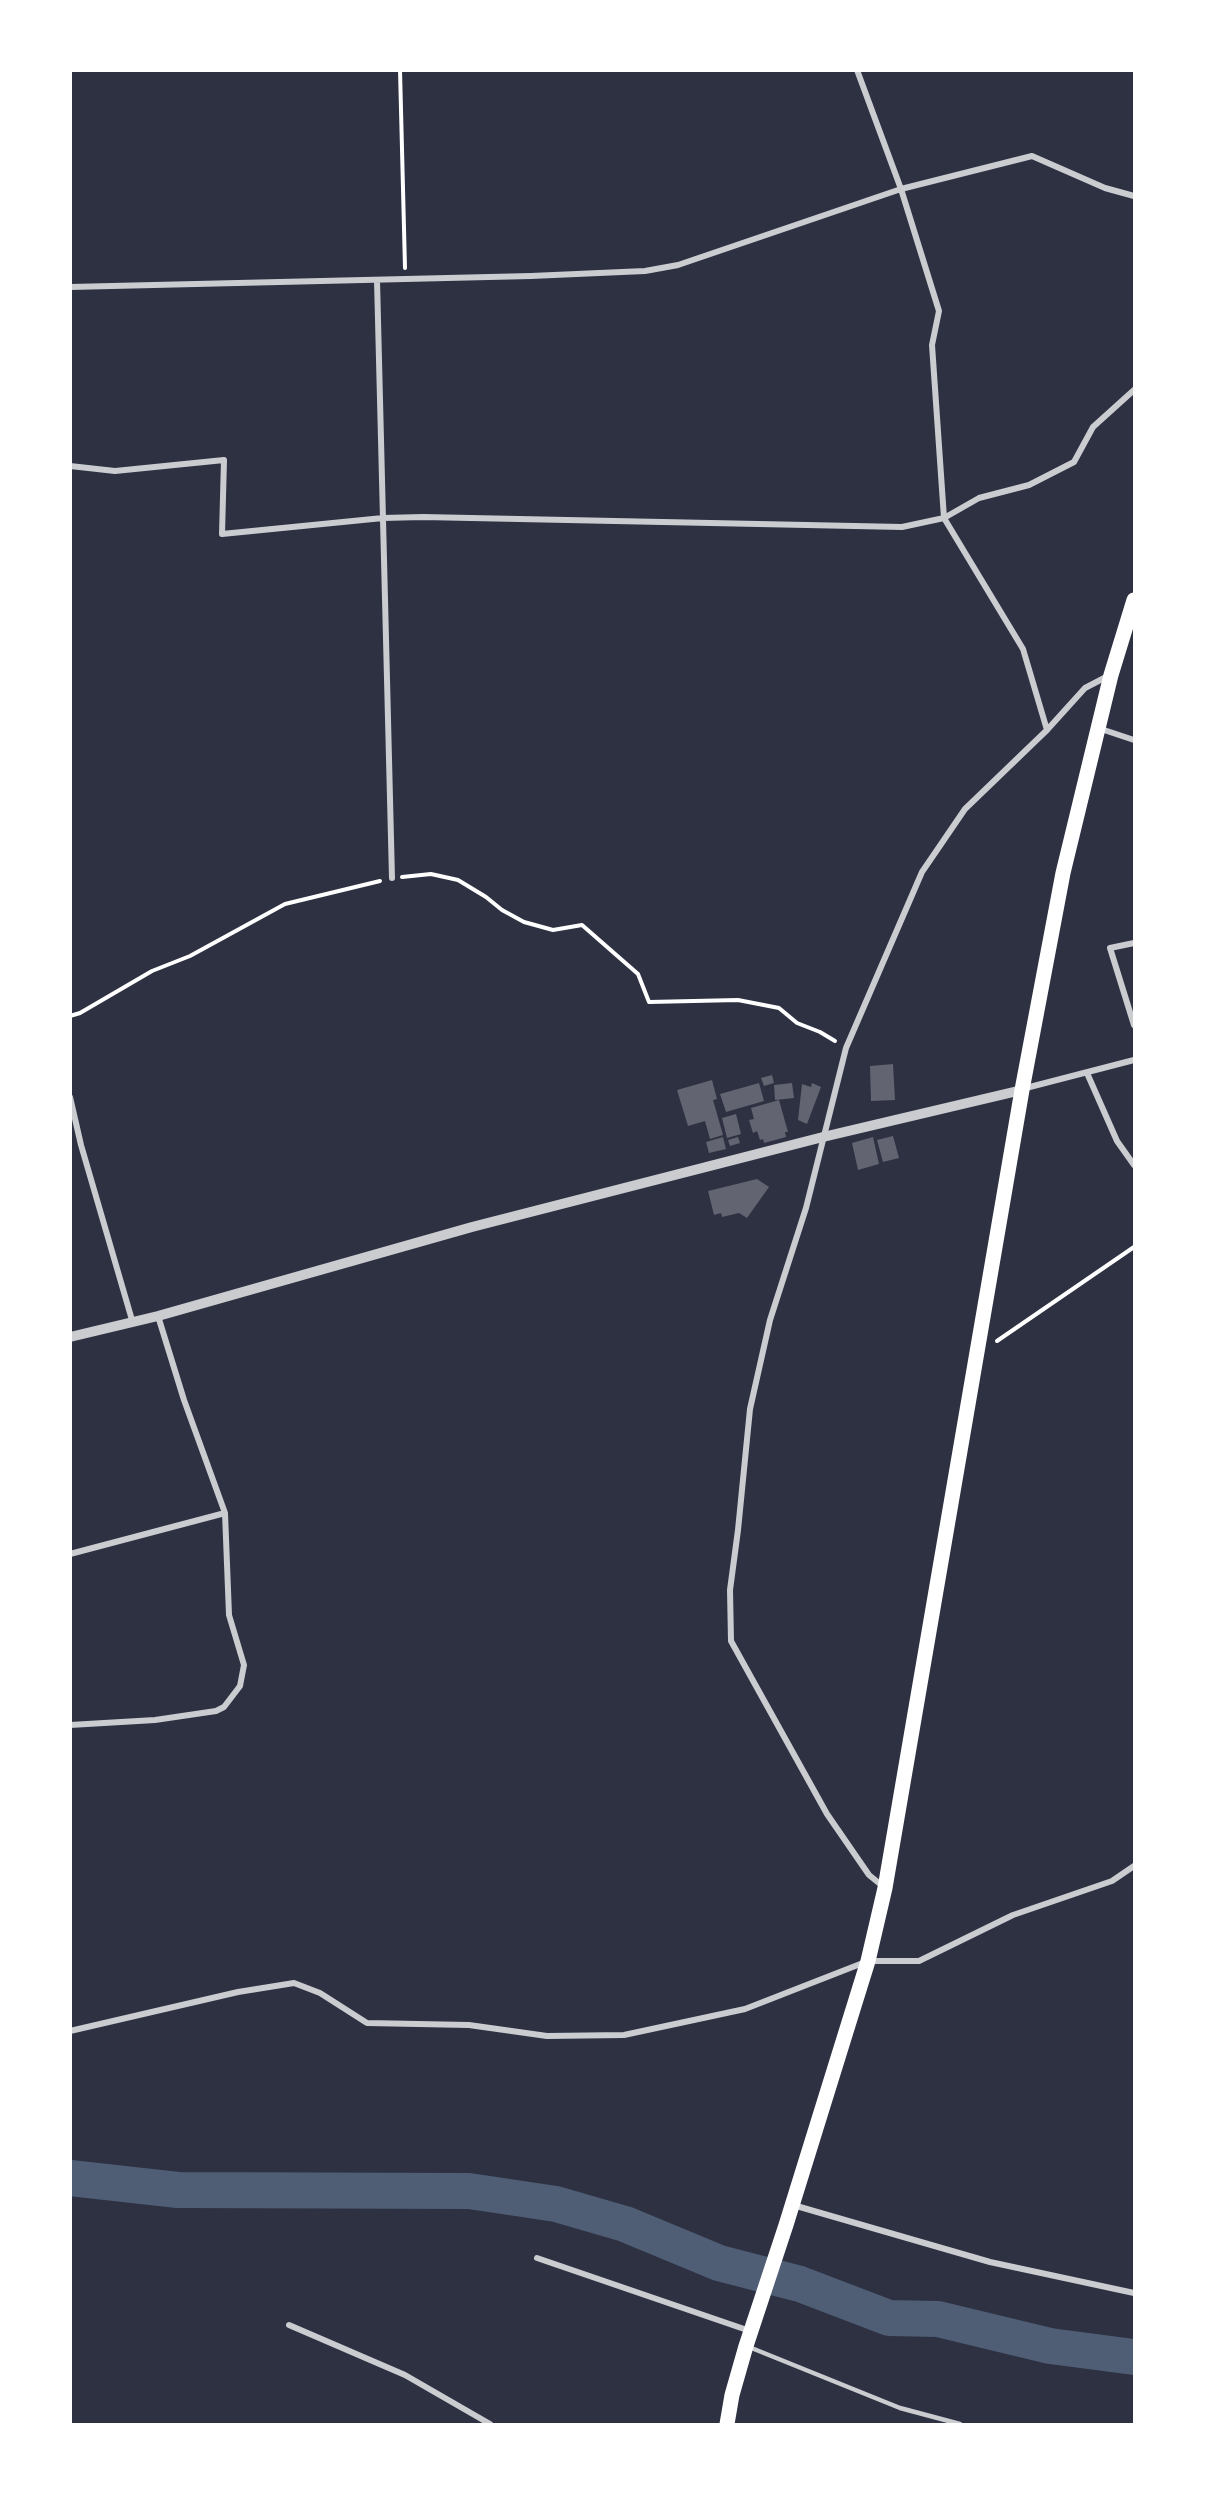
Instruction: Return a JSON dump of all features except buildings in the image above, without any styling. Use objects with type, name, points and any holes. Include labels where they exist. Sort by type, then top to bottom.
[{"type":"highway","points":[[727,2424],[732,2395],[750,2332],[786,2225],[868,1961],[885,1888],[1022,1090],[1063,873],[1111,675],[1134,600]]},
{"type":"street","points":[[857,70],[901,189],[939,311],[932,345],[944,518],[1023,649],[1047,730]]},
{"type":"street","points":[[70,287],[405,280],[645,271],[678,265],[901,189],[1032,156],[1105,188],[1134,196]]},
{"type":"street","points":[[377,280],[393,878]]},
{"type":"street","points":[[70,466],[115,471],[224,460],[222,534],[383,518],[902,527],[944,518],[979,498],[1029,485],[1074,462],[1093,426],[1134,390]]},
{"type":"street","points":[[885,1888],[869,1875],[828,1814],[731,1641],[730,1590],[750,1409],[770,1320],[806,1208],[846,1048],[922,872],[965,809],[1047,730],[1085,688],[1111,675]]},
{"type":"street","points":[[1098,728],[1134,740]]},
{"type":"street","points":[[1134,943],[1110,948],[1134,1024]]},
{"type":"street","points":[[70,1337],[132,1320],[158,1316],[472,1227],[1134,1060]]},
{"type":"street","points":[[1087,1073],[1118,1141],[1134,1165]]},
{"type":"street","points":[[70,1097],[81,1145],[132,1320]]},
{"type":"street","points":[[70,1725],[155,1720],[216,1711],[224,1707],[240,1686],[244,1665],[230,1615],[225,1513],[184,1400],[158,1316]]},
{"type":"street","points":[[70,1554],[225,1513]]},
{"type":"street","points":[[70,2031],[238,1992],[294,1983],[320,1993],[367,2023],[469,2025],[547,2036],[624,2035],[745,2009],[868,1961],[919,1961],[1013,1915],[1112,1881],[1134,1866]]},
{"type":"street","points":[[792,2205],[990,2262],[1134,2293]]},
{"type":"street","points":[[537,2258],[750,2332]]},
{"type":"street","points":[[289,2325],[405,2375],[489,2424]]},
{"type":"lane","points":[[750,2332],[900,2408],[960,2424]]},
{"type":"path","points":[[400,70],[405,280]]},
{"type":"path","points":[[70,1016],[80,1013],[152,971],[190,956],[285,904],[393,878],[431,874],[458,880],[524,922],[553,930],[582,925],[638,974],[649,1002],[738,1000],[778,1008],[797,1023],[820,1032],[846,1048]]},
{"type":"path","points":[[977,1355],[1134,1246]]},
{"type":"waterway","points":[[70,2178],[178,2190],[469,2191],[556,2204],[625,2224],[719,2263],[800,2284],[889,2318],[938,2319],[1050,2346],[1134,2357]]}]
